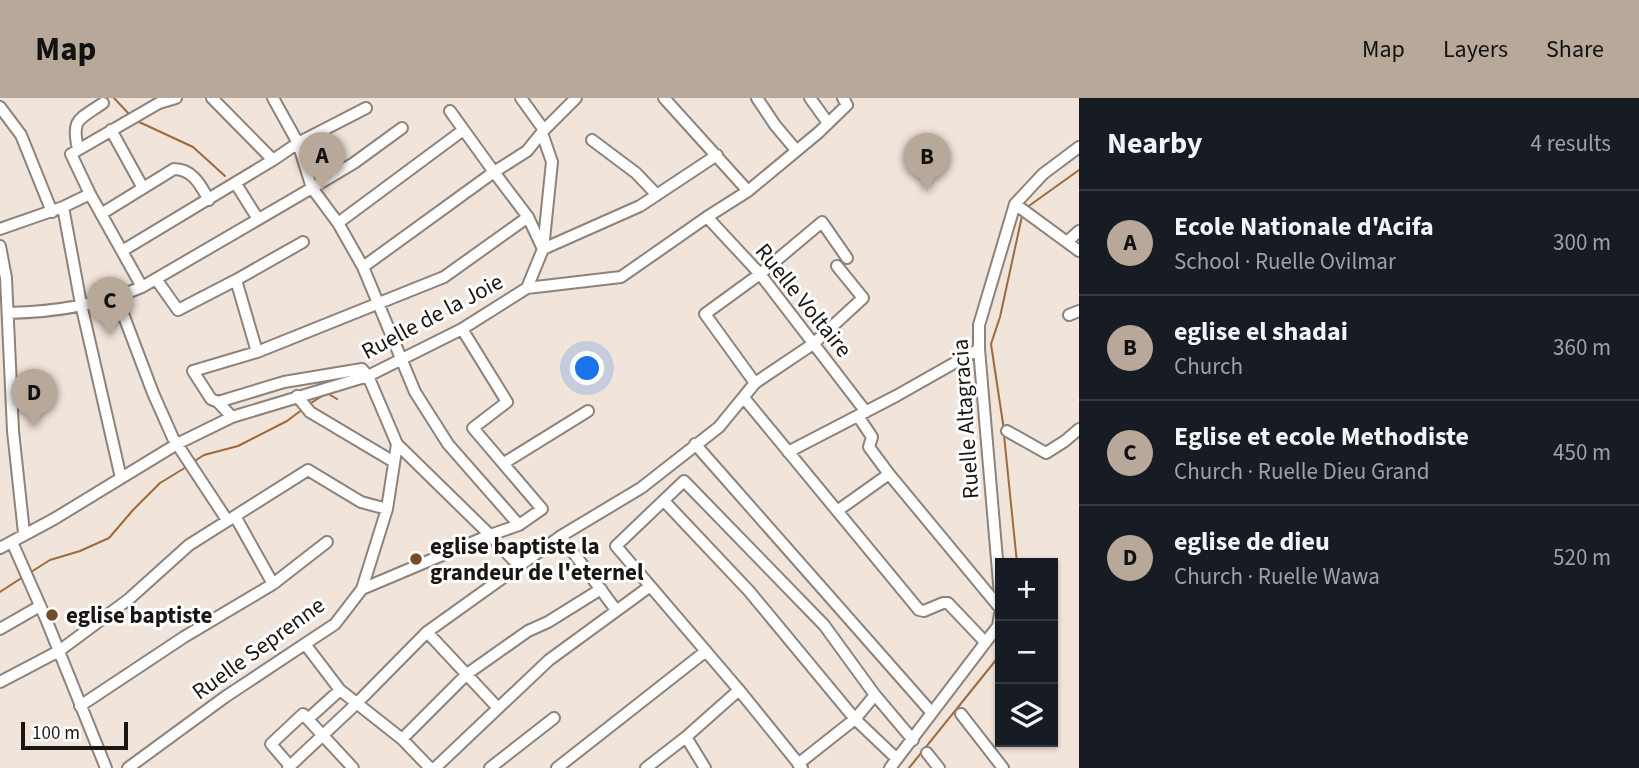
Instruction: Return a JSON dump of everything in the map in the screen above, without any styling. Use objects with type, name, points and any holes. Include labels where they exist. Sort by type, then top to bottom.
[{"type":"street","points":[[142,287],[72,157],[73,152],[111,130],[159,103],[176,98]]},
{"type":"street","points":[[212,98],[273,160]]},
{"type":"street","points":[[274,98],[298,143],[312,188],[338,223],[363,267],[415,393],[448,444],[519,525]]},
{"type":"street","points":[[521,98],[543,132],[552,162],[543,249],[527,288]]},
{"type":"street","points":[[363,267],[527,151],[576,98]]},
{"type":"street","points":[[664,98],[748,191]]},
{"type":"street","points":[[757,98],[796,150]]},
{"type":"street","points":[[810,98],[828,123]]},
{"type":"street","name":"Ruelle de la Joie","points":[[0,548],[54,519],[177,444],[232,417],[303,405],[403,360],[462,329],[527,288],[621,277],[748,191],[847,105],[843,98]]},
{"type":"street","points":[[78,149],[75,124],[103,103]]},
{"type":"street","points":[[0,107],[21,135],[57,209],[121,478]]},
{"type":"street","points":[[122,251],[236,184],[298,143],[366,108]]},
{"type":"street","points":[[450,111],[462,131],[528,217],[543,249]]},
{"type":"street","points":[[8,313],[52,311],[117,298],[142,287],[354,163],[402,128]]},
{"type":"street","points":[[111,130],[143,188]]},
{"type":"street","points":[[338,223],[462,131]]},
{"type":"street","points":[[592,140],[636,173],[657,195]]},
{"type":"street","name":"Ruelle Altagracia","points":[[997,558],[979,325],[1021,207],[1043,174],[1079,148]]},
{"type":"street","points":[[543,249],[640,206],[717,155]]},
{"type":"street","points":[[101,214],[174,169],[180,169],[197,180],[209,200]]},
{"type":"street","points":[[236,184],[258,219]]},
{"type":"street","points":[[0,229],[90,194]]},
{"type":"street","points":[[1021,207],[1079,251]]},
{"type":"street","points":[[232,417],[218,402],[211,399],[193,371],[257,352],[444,277],[528,217]]},
{"type":"street","name":"Ruelle Voltaire","points":[[707,217],[760,274],[813,344],[862,414],[872,437],[869,447],[995,601]]},
{"type":"street","points":[[755,383],[705,314],[760,274],[822,222],[847,258]]},
{"type":"street","points":[[1068,241],[1079,231]]},
{"type":"street","points":[[156,279],[178,310],[303,242]]},
{"type":"street","points":[[0,246],[6,278],[13,431],[24,533]]},
{"type":"street","points":[[353,768],[323,737],[303,714],[271,744],[289,767],[323,737],[427,632],[561,536],[641,488],[719,427],[755,383],[813,344],[863,298],[837,266]]},
{"type":"street","points":[[236,280],[257,352]]},
{"type":"street","points":[[117,298],[153,393],[177,444],[231,518],[273,584]]},
{"type":"street","points":[[362,589],[519,525],[542,509],[473,428],[507,402],[462,329]]},
{"type":"street","points":[[788,452],[979,349]]},
{"type":"street","points":[[218,402],[284,382],[362,369],[368,376],[397,444],[519,566]]},
{"type":"street","points":[[744,398],[919,610],[924,611],[948,603],[985,642]]},
{"type":"street","points":[[303,405],[394,461]]},
{"type":"street","points":[[504,463],[588,411]]},
{"type":"street","points":[[1007,431],[1046,453],[1079,429]]},
{"type":"street","name":"Ruelle Seprenne","points":[[128,768],[225,697],[335,624],[362,589],[387,509],[397,444]]},
{"type":"street","points":[[695,444],[932,713]]},
{"type":"street","points":[[0,682],[59,651],[129,599],[189,545],[309,470],[361,502],[387,509]]},
{"type":"street","points":[[837,511],[889,474]]},
{"type":"street","points":[[875,695],[855,719],[800,766],[616,546],[684,481],[824,625],[875,695],[913,740]]},
{"type":"street","points":[[664,500],[749,591],[894,763],[998,626],[999,621]]},
{"type":"street","points":[[561,536],[616,610]]},
{"type":"street","points":[[12,542],[106,768]]},
{"type":"street","points":[[80,706],[273,584],[327,542]]},
{"type":"street","points":[[305,644],[340,690],[402,739],[432,768],[549,660],[649,587]]},
{"type":"street","points":[[402,739],[467,674],[528,631],[548,622],[601,589]]},
{"type":"street","points":[[0,629],[40,606]]},
{"type":"street","points":[[427,632],[498,708]]},
{"type":"street","points":[[557,768],[706,651]]},
{"type":"street","points":[[308,719],[340,690]]},
{"type":"street","points":[[646,768],[739,690]]},
{"type":"street","points":[[961,714],[1003,768]]},
{"type":"street","points":[[490,768],[554,718]]},
{"type":"street","points":[[685,737],[705,768]]},
{"type":"street","points":[[927,753],[939,768]]},
{"type":"waterway","points":[[114,98],[130,115]]},
{"type":"waterway","points":[[137,121],[193,147],[225,176]]},
{"type":"waterway","points":[[1026,208],[1079,170]]},
{"type":"waterway","points":[[1004,430],[991,344],[1000,317],[1022,216]]},
{"type":"waterway","points":[[311,403],[327,393],[337,399]]},
{"type":"waterway","points":[[193,462],[204,455],[238,446],[287,421],[303,409]]},
{"type":"waterway","points":[[1004,435],[1016,558]]},
{"type":"waterway","points":[[31,572],[50,560],[109,538],[160,483],[188,466]]},
{"type":"waterway","points":[[0,592],[23,577]]},
{"type":"waterway","points":[[909,768],[995,661]]},
{"type":"place","name":"Ecole Nationale d'Acifa","points":[[322,190]]},
{"type":"place","name":"eglise el shadai","points":[[927,191]]},
{"type":"place","name":"Eglise et ecole Methodiste","points":[[110,335]]},
{"type":"place","name":"eglise de dieu","points":[[34,427]]},
{"type":"place","name":"eglise baptiste la grandeur de l'eternel","points":[[416,559]]},
{"type":"place","name":"eglise baptiste","points":[[52,615]]}]
